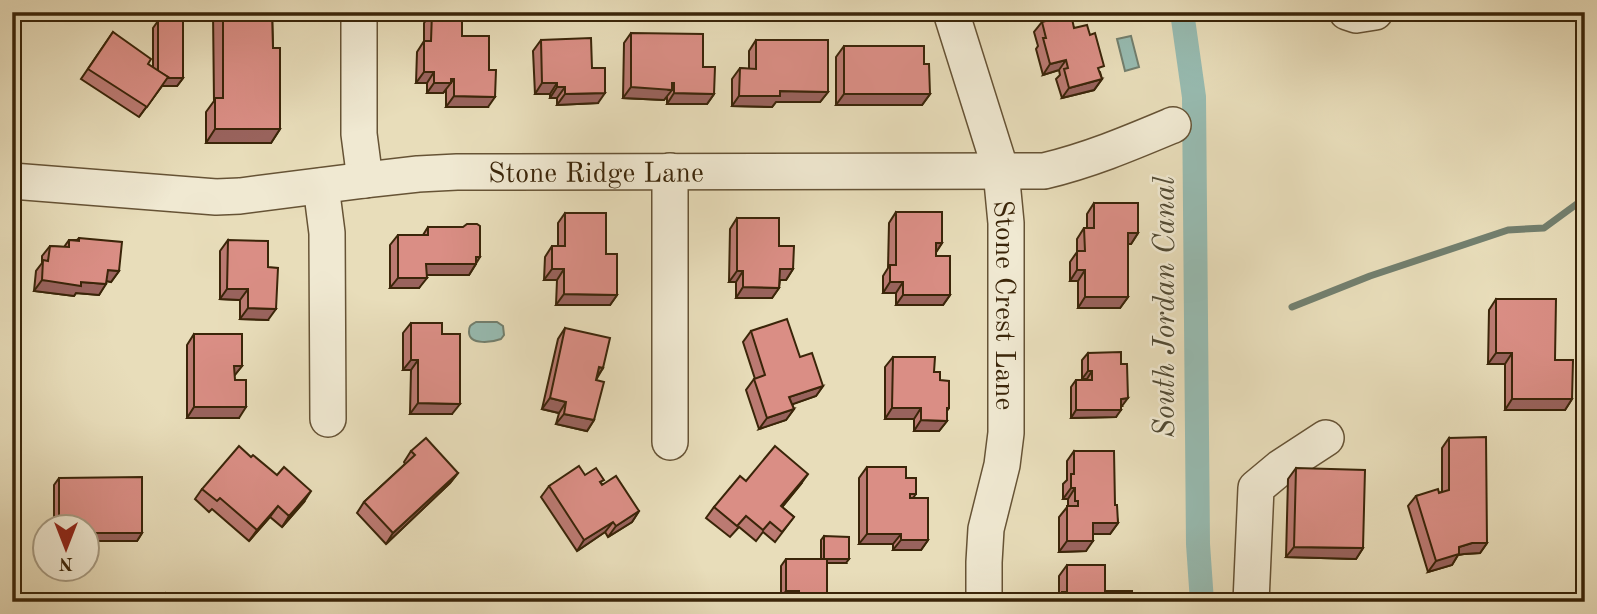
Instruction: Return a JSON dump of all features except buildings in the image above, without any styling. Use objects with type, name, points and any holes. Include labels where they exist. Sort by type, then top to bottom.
[{"type":"street","points":[[359,12],[359,134],[365,180]]},
{"type":"street","name":"Stone Crest Lane","points":[[951,12],[1001,172],[1006,223],[1006,433],[1002,465],[986,529],[984,602]]},
{"type":"street","points":[[1347,12],[1356,15],[1375,12]]},
{"type":"street","name":"Stone Ridge Lane","points":[[12,181],[216,197],[457,172],[1044,171],[1103,154],[1173,125]]},
{"type":"street","points":[[670,171],[670,442]]},
{"type":"street","points":[[321,186],[327,233],[328,419]]},
{"type":"street","points":[[1251,602],[1256,488],[1280,468],[1326,438]]},
{"type":"water","points":[[1131,36],[1139,67],[1125,71],[1117,39]]},
{"type":"water","points":[[476,322],[497,322],[503,326],[504,335],[493,341],[477,341],[469,332],[469,328]]},
{"type":"waterway","name":"South Jordan Canal","points":[[1182,12],[1194,97],[1198,544],[1202,602]]},
{"type":"waterway","points":[[1292,307],[1370,276],[1508,230],[1544,228],[1585,198]]}]
